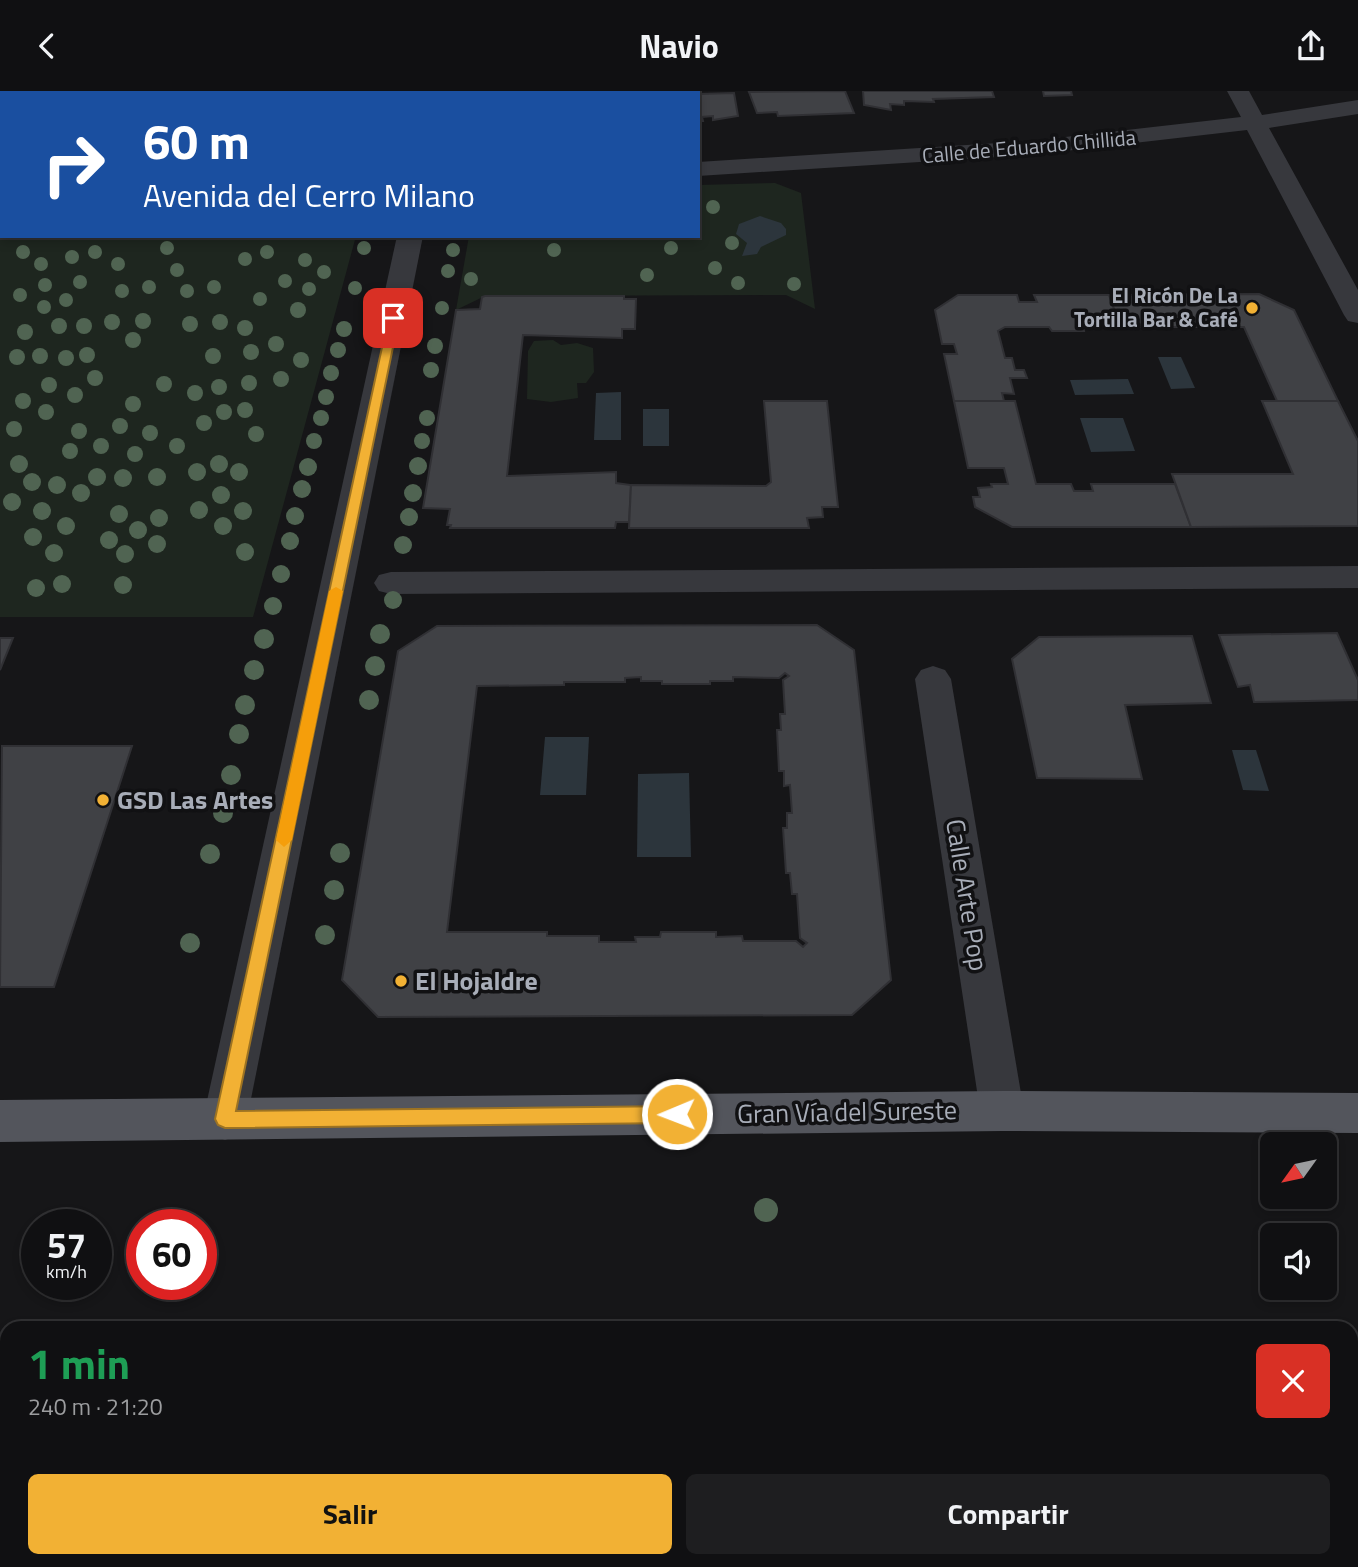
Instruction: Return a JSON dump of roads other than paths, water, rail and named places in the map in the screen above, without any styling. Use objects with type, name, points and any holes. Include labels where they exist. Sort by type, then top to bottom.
[{"type":"main road","name":"Gran Vía del Sureste","points":[[0,1121],[1002,1111],[1358,1113]]},
{"type":"street","name":"Calle de Eduardo Chillida","points":[[700,169],[1247,106],[1292,95]]},
{"type":"street","points":[[1247,106],[1358,315]]},
{"type":"street","name":"Calle de Eduardo Chillida","points":[[1193,108],[1358,107]]},
{"type":"street","name":"Calle de Eduardo Chillida","points":[[700,146],[848,152],[922,134]]},
{"type":"street","points":[[225,1119],[410,238]]},
{"type":"street","points":[[391,583],[1358,576]]},
{"type":"street","name":"Calle Arte Pop","points":[[933,679],[1002,1111]]},
{"type":"place","name":"El Ricón De La Tortilla Bar & Café","points":[[1252,308]]},
{"type":"place","name":"GSD Las Artes","points":[[103,800]]},
{"type":"place","name":"El Hojaldre","points":[[401,981]]}]
